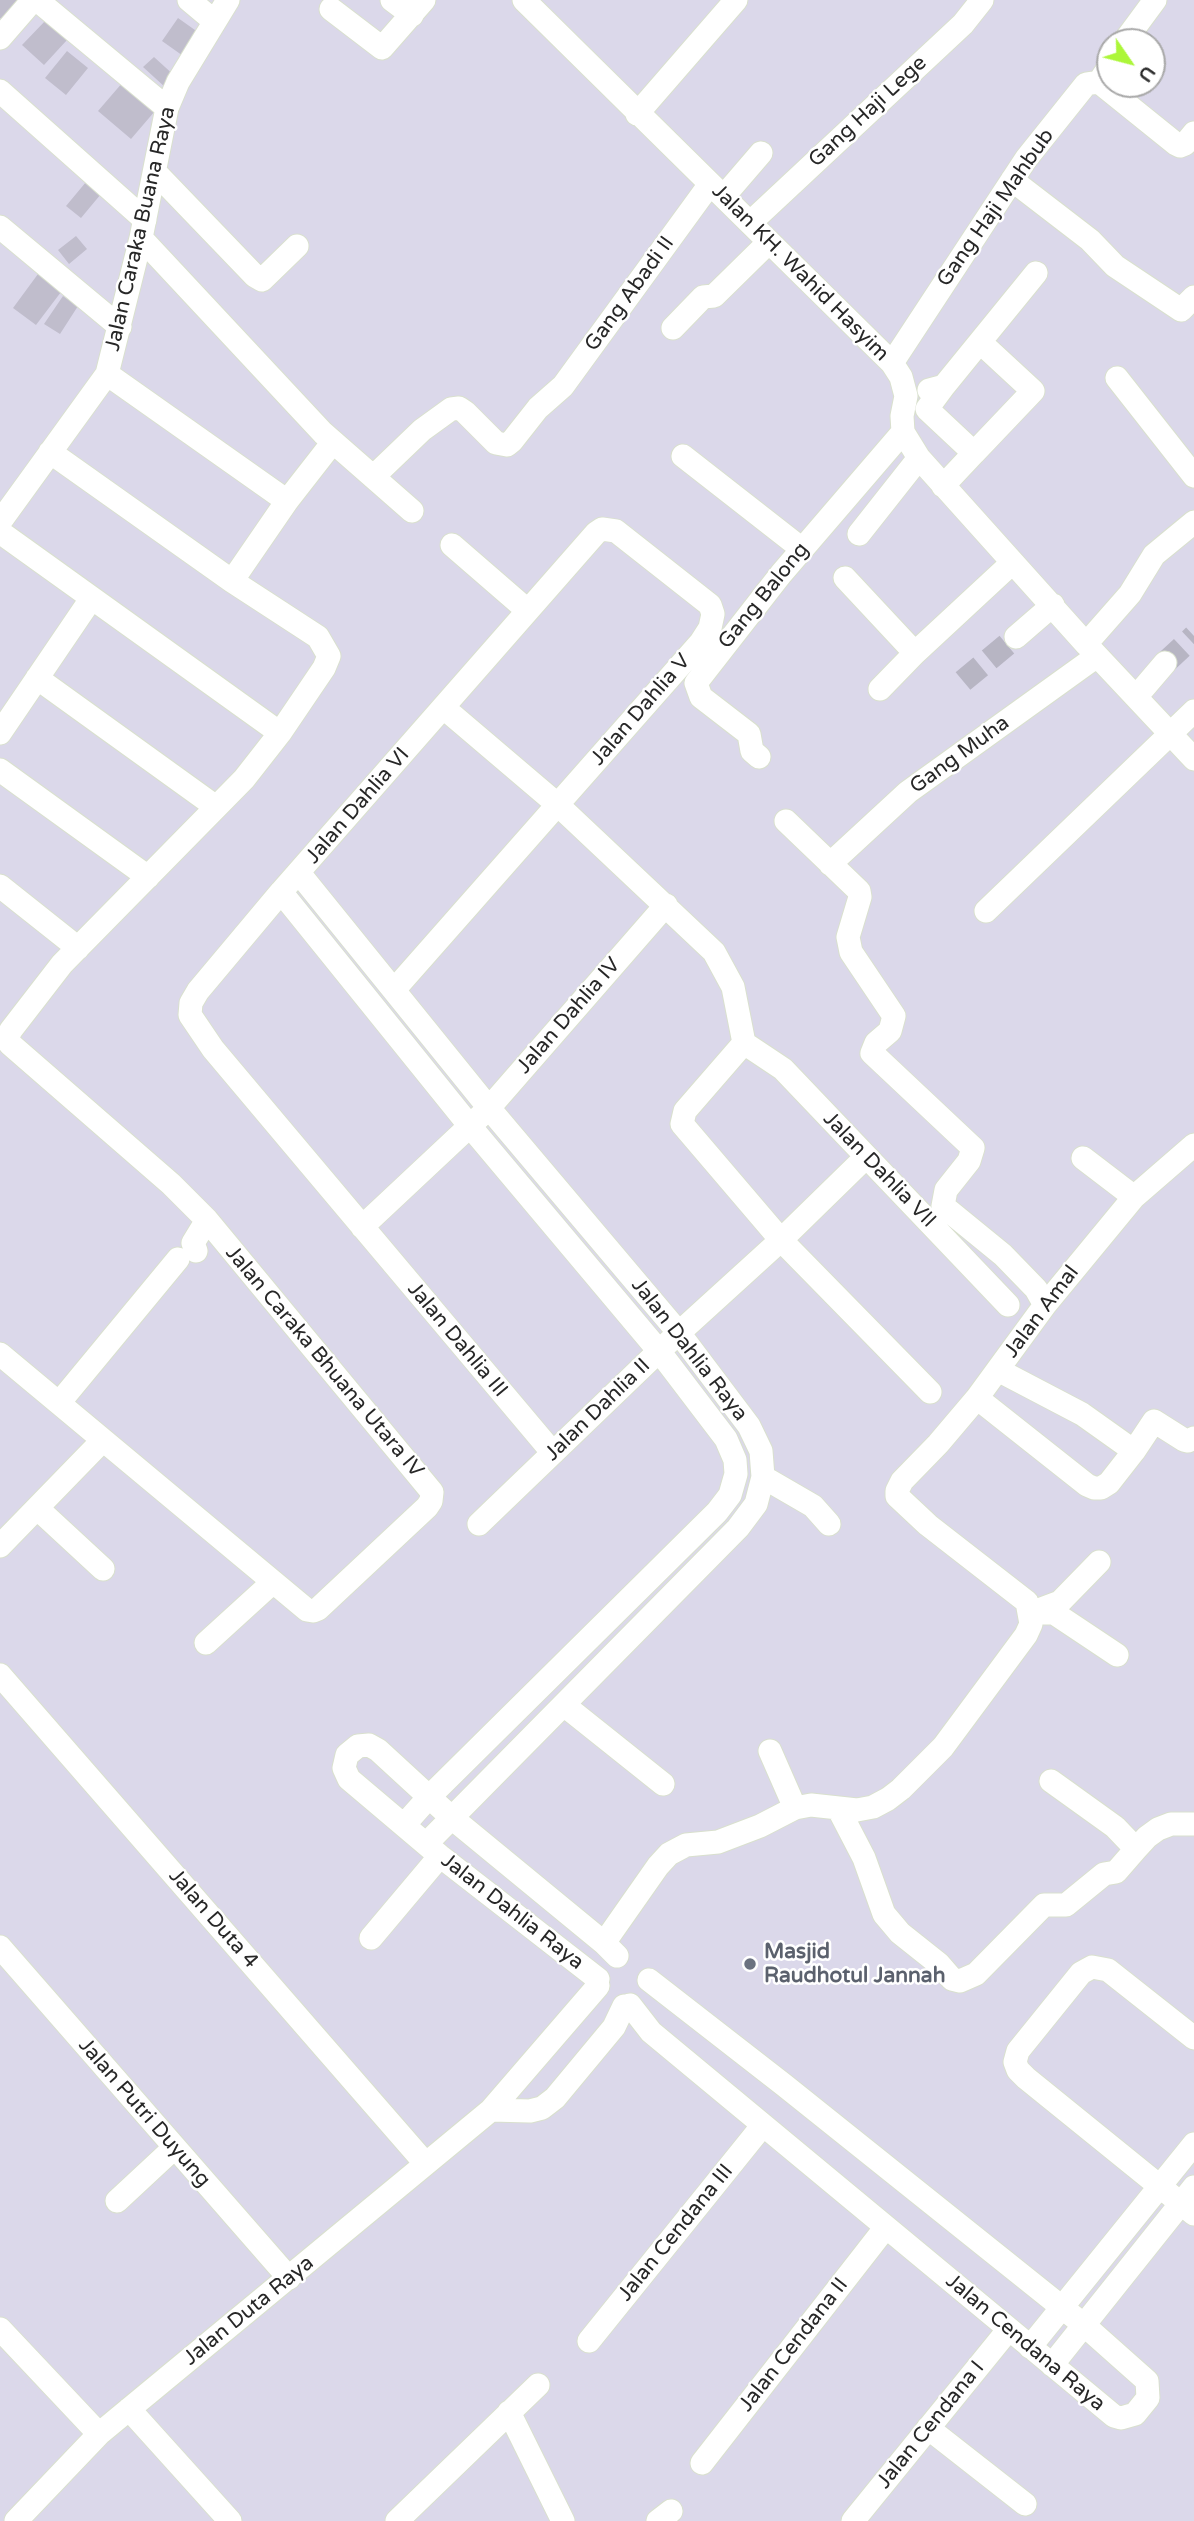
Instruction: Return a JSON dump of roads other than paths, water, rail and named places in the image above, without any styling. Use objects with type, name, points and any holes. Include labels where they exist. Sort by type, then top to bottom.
[{"type":"street","points":[[0,38],[35,0],[167,108]]},
{"type":"street","points":[[188,0],[214,21]]},
{"type":"street","name":"Jalan Caraka Buana Raya","points":[[0,522],[107,374],[143,229],[167,108],[178,82],[228,0]]},
{"type":"street","points":[[331,9],[382,48],[418,7],[392,0]]},
{"type":"street","name":"Jalan KH. Wahid Hasyim","points":[[524,0],[892,363],[901,377],[906,396],[902,432]]},
{"type":"street","points":[[637,114],[736,0]]},
{"type":"street","name":"Gang Haji Lege","points":[[751,222],[963,24],[982,0]]},
{"type":"street","points":[[1134,28],[1155,0]]},
{"type":"street","name":"Gang Haji Mahbub","points":[[892,363],[1026,159],[1086,84],[1096,79]]},
{"type":"street","points":[[0,91],[143,229],[332,442],[412,511]]},
{"type":"street","points":[[1129,98],[1176,144],[1185,144],[1194,132]]},
{"type":"street","name":"Gang Abadi II","points":[[373,477],[422,430],[451,409],[459,408],[496,443],[507,445],[546,400],[563,386],[717,190],[761,153]]},
{"type":"street","points":[[155,173],[255,276],[262,280],[297,246]]},
{"type":"street","points":[[1012,180],[1090,240],[1115,266],[1171,304],[1181,310],[1194,297]]},
{"type":"street","points":[[0,227],[120,327]]},
{"type":"street","points":[[673,328],[702,297],[714,296],[769,242]]},
{"type":"street","points":[[974,453],[928,410],[944,386],[1036,273]]},
{"type":"street","points":[[943,486],[1033,391],[980,342]]},
{"type":"street","points":[[107,374],[287,501]]},
{"type":"street","points":[[1117,378],[1194,476]]},
{"type":"street","points":[[906,396],[944,386]]},
{"type":"street","points":[[902,432],[919,458],[943,486],[1194,759]]},
{"type":"street","name":"Gang Balong","points":[[759,757],[751,751],[749,734],[701,697],[696,683],[802,550],[902,432]]},
{"type":"street","points":[[232,580],[332,442]]},
{"type":"street","points":[[0,886],[78,948],[244,779],[280,733],[324,668],[329,656],[318,637],[50,452]]},
{"type":"street","points":[[683,456],[802,550]]},
{"type":"street","points":[[859,534],[919,458]]},
{"type":"street","name":"Gang Muha","points":[[830,864],[908,792],[1092,650],[1154,555],[1194,522]]},
{"type":"street","name":"Jalan Dahlia VI","points":[[191,1003],[198,991],[281,892],[596,533],[602,529],[616,531]]},
{"type":"street","name":"Jalan Dahlia V","points":[[394,990],[701,642],[710,628],[713,614],[710,605],[616,531]]},
{"type":"street","points":[[0,532],[280,733]]},
{"type":"street","points":[[452,545],[527,610]]},
{"type":"street","points":[[880,689],[1012,563]]},
{"type":"street","points":[[845,578],[915,653]]},
{"type":"street","points":[[0,733],[91,598]]},
{"type":"street","points":[[1016,637],[1053,605]]},
{"type":"street","points":[[1136,697],[1166,663]]},
{"type":"street","points":[[37,678],[216,807]]},
{"type":"street","points":[[444,708],[558,805],[714,952],[728,975],[738,1006],[744,1043],[685,1111],[682,1124],[780,1240],[930,1392]]},
{"type":"street","points":[[986,911],[1194,711]]},
{"type":"street","points":[[0,770],[148,877]]},
{"type":"street","points":[[786,821],[859,891],[860,898],[848,937],[851,953],[894,1016],[890,1031],[876,1043],[872,1053],[973,1148],[969,1161],[946,1190],[943,1206],[1003,1255],[1036,1289],[1045,1305]]},
{"type":"street","name":"Jalan Dahlia Raya","points":[[299,873],[489,1108],[679,1333],[749,1426],[761,1451],[764,1477],[756,1504],[738,1528],[452,1818],[433,1850]]},
{"type":"street","name":"Jalan Dahlia Raya","points":[[281,892],[469,1125],[659,1351],[726,1438],[735,1460],[736,1474],[730,1495],[717,1512],[429,1797],[404,1825]]},
{"type":"street","name":"Jalan Dahlia IV","points":[[469,1125],[489,1108],[666,905]]},
{"type":"street","name":"Jalan Caraka Bhuana Utara IV","points":[[0,1354],[307,1609],[318,1609],[431,1501],[432,1492],[207,1220],[171,1184],[10,1044],[8,1036],[11,1030],[62,964],[78,948]]},
{"type":"street","name":"Jalan Dahlia III","points":[[191,1003],[190,1015],[206,1040],[553,1453]]},
{"type":"street","name":"Jalan Dahlia VII","points":[[744,1043],[783,1069],[1008,1305]]},
{"type":"street","points":[[362,1227],[469,1125]]},
{"type":"street","name":"Jalan Amal","points":[[1030,1613],[1027,1602],[1017,1592],[903,1503],[897,1496],[899,1486],[977,1398],[1045,1305],[1134,1197],[1194,1145]]},
{"type":"street","name":"Jalan Dahlia II","points":[[479,1524],[865,1158]]},
{"type":"street","points":[[1083,1158],[1134,1197]]},
{"type":"street","points":[[59,1403],[187,1255],[207,1220]]},
{"type":"street","points":[[998,1370],[1082,1414],[1134,1451]]},
{"type":"street","points":[[977,1398],[1087,1485],[1101,1488],[1109,1483],[1154,1421],[1184,1440],[1194,1438]]},
{"type":"street","points":[[0,1546],[103,1440]]},
{"type":"street","points":[[764,1477],[813,1506],[829,1524]]},
{"type":"street","points":[[37,1508],[103,1569]]},
{"type":"street","points":[[1030,1613],[1060,1602],[1099,1562]]},
{"type":"street","points":[[206,1643],[273,1582]]},
{"type":"street","points":[[1030,1613],[1054,1613],[1117,1655]]},
{"type":"street","points":[[629,1960],[603,1965],[598,1983],[608,2000],[615,2005],[627,2005],[641,1999],[629,1960],[669,1854],[686,1845],[719,1842],[760,1826],[795,1808],[811,1805],[857,1810],[873,1807],[888,1799],[943,1747],[1027,1634],[1031,1624],[1030,1613]]},
{"type":"street","name":"Jalan Duta 4","points":[[0,1675],[430,2159]]},
{"type":"street","points":[[564,1704],[663,1783]]},
{"type":"street","name":"Jalan Dahlia Raya","points":[[598,1983],[349,1779],[344,1768],[347,1755],[358,1746],[369,1745],[378,1751],[452,1818],[629,1960]]},
{"type":"street","points":[[770,1751],[795,1808]]},
{"type":"street","points":[[1051,1781],[1115,1826],[1136,1849]]},
{"type":"street","points":[[838,1808],[864,1858],[884,1914],[900,1933],[939,1964],[952,1979],[960,1982],[976,1974],[1044,1905],[1066,1905],[1104,1874],[1116,1872],[1147,1837],[1158,1829],[1171,1824],[1194,1824]]},
{"type":"street","points":[[371,1938],[433,1850]]},
{"type":"street","name":"Jalan Putri Duyung","points":[[0,1947],[289,2278]]},
{"type":"street","name":"Jalan Cendana Raya","points":[[627,2005],[651,2032],[1114,2416],[1121,2418],[1135,2414],[1148,2398],[1147,2381],[1084,2325],[629,1960]]},
{"type":"street","points":[[1052,2365],[1190,2202],[1160,2186],[1026,2078],[1015,2062],[1018,2051],[1081,1973],[1092,1967],[1108,1970],[1194,2038]]},
{"type":"street","name":"Jalan Duta Raya","points":[[16,2521],[99,2434],[491,2110],[598,1983]]},
{"type":"street","points":[[491,2110],[530,2111],[542,2108],[555,2098],[614,2027],[627,2005]]},
{"type":"street","name":"Jalan Cendana III","points":[[589,2341],[763,2125]]},
{"type":"street","points":[[1030,2347],[1194,2144]]},
{"type":"street","points":[[117,2201],[174,2148]]},
{"type":"street","name":"Jalan Cendana II","points":[[702,2463],[886,2227]]},
{"type":"street","points":[[0,2329],[99,2434]]},
{"type":"street","name":"Jalan Cendana I","points":[[853,2521],[1009,2329]]},
{"type":"street","points":[[397,2521],[538,2385]]},
{"type":"street","points":[[128,2409],[230,2521]]},
{"type":"street","points":[[509,2412],[563,2521]]},
{"type":"street","points":[[928,2428],[1025,2504]]},
{"type":"tunnel","points":[[1165,663],[1194,636]]},
{"type":"tunnel","points":[[963,681],[1016,637]]},
{"type":"place","name":"Masjid Raudhotul Jannah","points":[[750,1964]]}]
